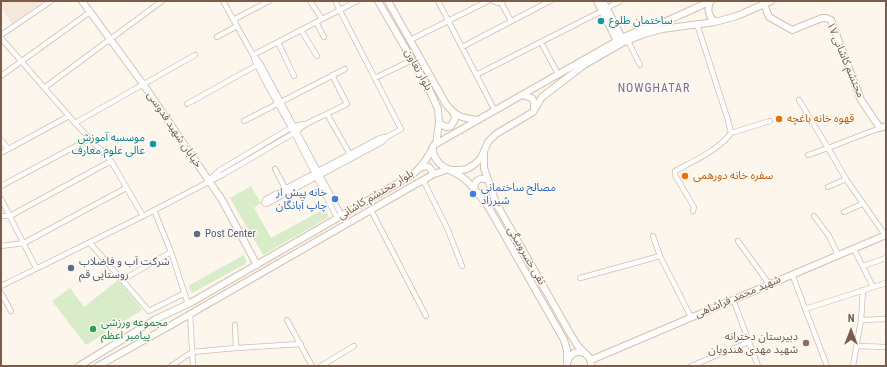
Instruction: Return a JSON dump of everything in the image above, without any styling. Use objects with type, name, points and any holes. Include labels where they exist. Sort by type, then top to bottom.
[{"type":"main road","name":"خیابان شهید قدوسی","points":[[82,1],[143,84],[222,200],[257,264]]},
{"type":"main road","name":"بلوار تعاون","points":[[378,1],[429,90],[438,109],[439,123],[435,145]]},
{"type":"main road","name":"بلوار تعاون","points":[[388,1],[446,104],[454,114]]},
{"type":"main road","points":[[597,1],[616,27],[619,40]]},
{"type":"main road","points":[[603,1],[604,9],[619,40]]},
{"type":"main road","points":[[710,1],[708,13],[710,18],[715,22]]},
{"type":"main road","name":"بلوار محتشم کاشانی","points":[[79,366],[156,319],[188,304],[412,175],[418,170],[435,145],[495,110],[619,40],[637,31],[669,20],[710,1]]},
{"type":"main road","name":"بلوار محتشم کاشانی","points":[[98,366],[434,174],[450,169],[467,169],[481,158],[488,142],[496,134],[533,112],[542,97],[584,65],[628,41],[644,34],[662,29],[715,22],[737,16],[771,1]]},
{"type":"main road","name":"محتشم کاشانی ۱۷","points":[[764,4],[769,17],[792,30],[822,18],[831,20],[861,100],[883,127]]},
{"type":"main road","points":[[616,27],[625,31],[637,31]]},
{"type":"main road","points":[[560,73],[567,74],[566,79]]},
{"type":"main road","points":[[522,95],[532,98],[534,106],[533,112]]},
{"type":"main road","points":[[439,123],[443,126],[451,126],[455,119],[454,114],[463,118],[478,120]]},
{"type":"main road","name":"تقی خسروبیگی","points":[[435,145],[433,150],[435,158],[440,164],[464,179],[474,188],[489,208],[564,340],[567,350],[567,364]]},
{"type":"main road","name":"تقی خسروبیگی","points":[[484,150],[484,168],[500,210],[578,346],[586,354],[591,363]]},
{"type":"main road","points":[[418,170],[422,167],[429,167],[434,174]]},
{"type":"main road","points":[[474,188],[474,183],[478,179],[483,178],[488,180]]},
{"type":"main road","name":"شهید محمد فراشاهی","points":[[591,363],[691,317],[885,235]]},
{"type":"main road","points":[[567,364],[569,357],[575,353],[578,352],[586,354]]},
{"type":"street","points":[[51,1],[1,36],[44,88],[89,139],[111,161],[143,216]]},
{"type":"street","points":[[44,88],[111,40],[161,1]]},
{"type":"street","points":[[223,1],[257,65],[294,129],[339,217]]},
{"type":"street","points":[[233,20],[269,1]]},
{"type":"street","points":[[310,1],[322,19]]},
{"type":"street","points":[[317,174],[285,188],[264,200],[264,203],[266,204],[317,174],[382,142],[400,129],[340,10],[334,1]]},
{"type":"street","points":[[253,55],[357,1]]},
{"type":"street","points":[[438,1],[495,110]]},
{"type":"street","points":[[410,40],[488,1]]},
{"type":"street","points":[[493,1],[498,3],[502,2],[511,21]]},
{"type":"street","points":[[462,47],[550,1]]},
{"type":"street","points":[[476,75],[542,44],[566,29],[620,1]]},
{"type":"street","points":[[1,76],[90,12]]},
{"type":"street","points":[[316,22],[324,37]]},
{"type":"street","points":[[697,24],[731,133]]},
{"type":"street","points":[[217,37],[237,26]]},
{"type":"street","points":[[301,30],[317,56]]},
{"type":"street","points":[[628,41],[640,65]]},
{"type":"street","points":[[278,42],[294,76]]},
{"type":"street","points":[[542,44],[560,73]]},
{"type":"street","points":[[75,123],[195,55]]},
{"type":"street","points":[[253,55],[260,63],[279,103]]},
{"type":"street","points":[[375,78],[412,60]]},
{"type":"street","points":[[187,104],[257,65]]},
{"type":"street","points":[[244,121],[345,69]]},
{"type":"street","points":[[1,286],[222,175],[294,129],[346,104],[332,75]]},
{"type":"street","points":[[799,100],[846,179],[885,235]]},
{"type":"street","points":[[327,114],[351,156]]},
{"type":"street","points":[[1,153],[69,116]]},
{"type":"street","points":[[693,211],[694,207],[675,175],[675,171],[716,147],[727,139],[731,133],[770,121]]},
{"type":"street","points":[[808,155],[883,127]]},
{"type":"street","points":[[1,186],[89,139]]},
{"type":"street","points":[[1,140],[8,149]]},
{"type":"street","points":[[1,216],[10,216],[111,161]]},
{"type":"street","points":[[275,169],[285,188]]},
{"type":"street","points":[[828,187],[846,179]]},
{"type":"street","points":[[423,180],[448,230],[462,266]]},
{"type":"street","points":[[1,246],[24,243],[126,188]]},
{"type":"street","points":[[1,199],[36,268]]},
{"type":"street","points":[[844,212],[862,204]]},
{"type":"street","points":[[154,210],[171,252],[188,304]]},
{"type":"street","points":[[371,210],[426,316]]},
{"type":"street","points":[[814,216],[828,236],[838,255]]},
{"type":"street","points":[[653,236],[660,256],[691,317]]},
{"type":"street","points":[[738,241],[769,284]]},
{"type":"street","points":[[90,242],[149,311],[185,293]]},
{"type":"street","points":[[854,249],[873,287]]},
{"type":"street","points":[[122,280],[171,252]]},
{"type":"street","points":[[580,278],[660,256]]},
{"type":"street","points":[[863,266],[886,258]]},
{"type":"street","points":[[792,274],[827,366]]},
{"type":"street","points":[[805,309],[886,283]]},
{"type":"street","points":[[853,366],[861,320],[863,290]]},
{"type":"street","points":[[1,293],[10,311]]},
{"type":"street","points":[[733,299],[758,366]]},
{"type":"street","points":[[190,314],[193,366]]},
{"type":"street","points":[[861,320],[886,319]]},
{"type":"street","points":[[287,320],[312,366]]},
{"type":"street","points":[[235,326],[236,348]]},
{"type":"street","points":[[692,366],[749,342]]},
{"type":"street","points":[[171,366],[192,352],[301,344]]},
{"type":"street","points":[[320,366],[354,346]]},
{"type":"street","points":[[857,346],[886,347]]},
{"type":"shaded area","points":[[1,1],[44,1],[12,24],[1,7]]},
{"type":"green space","points":[[251,186],[261,203],[254,208],[271,238],[324,209],[329,217],[263,255],[230,198]]},
{"type":"green space","points":[[244,255],[246,261],[245,264],[192,293],[188,286]]},
{"type":"green space","name":"مجموعه ورزشی پیامبر اعظم","points":[[118,280],[142,310],[86,345],[52,301],[70,288],[84,307]]},
{"type":"place","name":"ساختمان طلوع","points":[[601,21]]},
{"type":"place","name":"قهوه خانه باغچه","points":[[779,119]]},
{"type":"place","name":"موسسه آموزش عالی علوم معارف","points":[[153,144]]},
{"type":"place","name":"سفره خانه دورهمی","points":[[685,176]]},
{"type":"place","name":"مصالح ساختمانی شیرزاد","points":[[473,194]]},
{"type":"place","name":"خانه پیش از چاپ آبانگان","points":[[335,199]]},
{"type":"place","name":"Post Center","points":[[197,234]]},
{"type":"place","name":"شرکت آب و فاضلاب روستایی قم","points":[[71,268]]},
{"type":"place","name":"مجموعه ورزشی پیامبر اعظم","points":[[93,329]]},
{"type":"place","name":"دبیرستان دخترانه شهید مهدی هندویان","points":[[806,343]]},
{"type":"district","name":"NOWGHATAR","points":[[654,89]]}]
